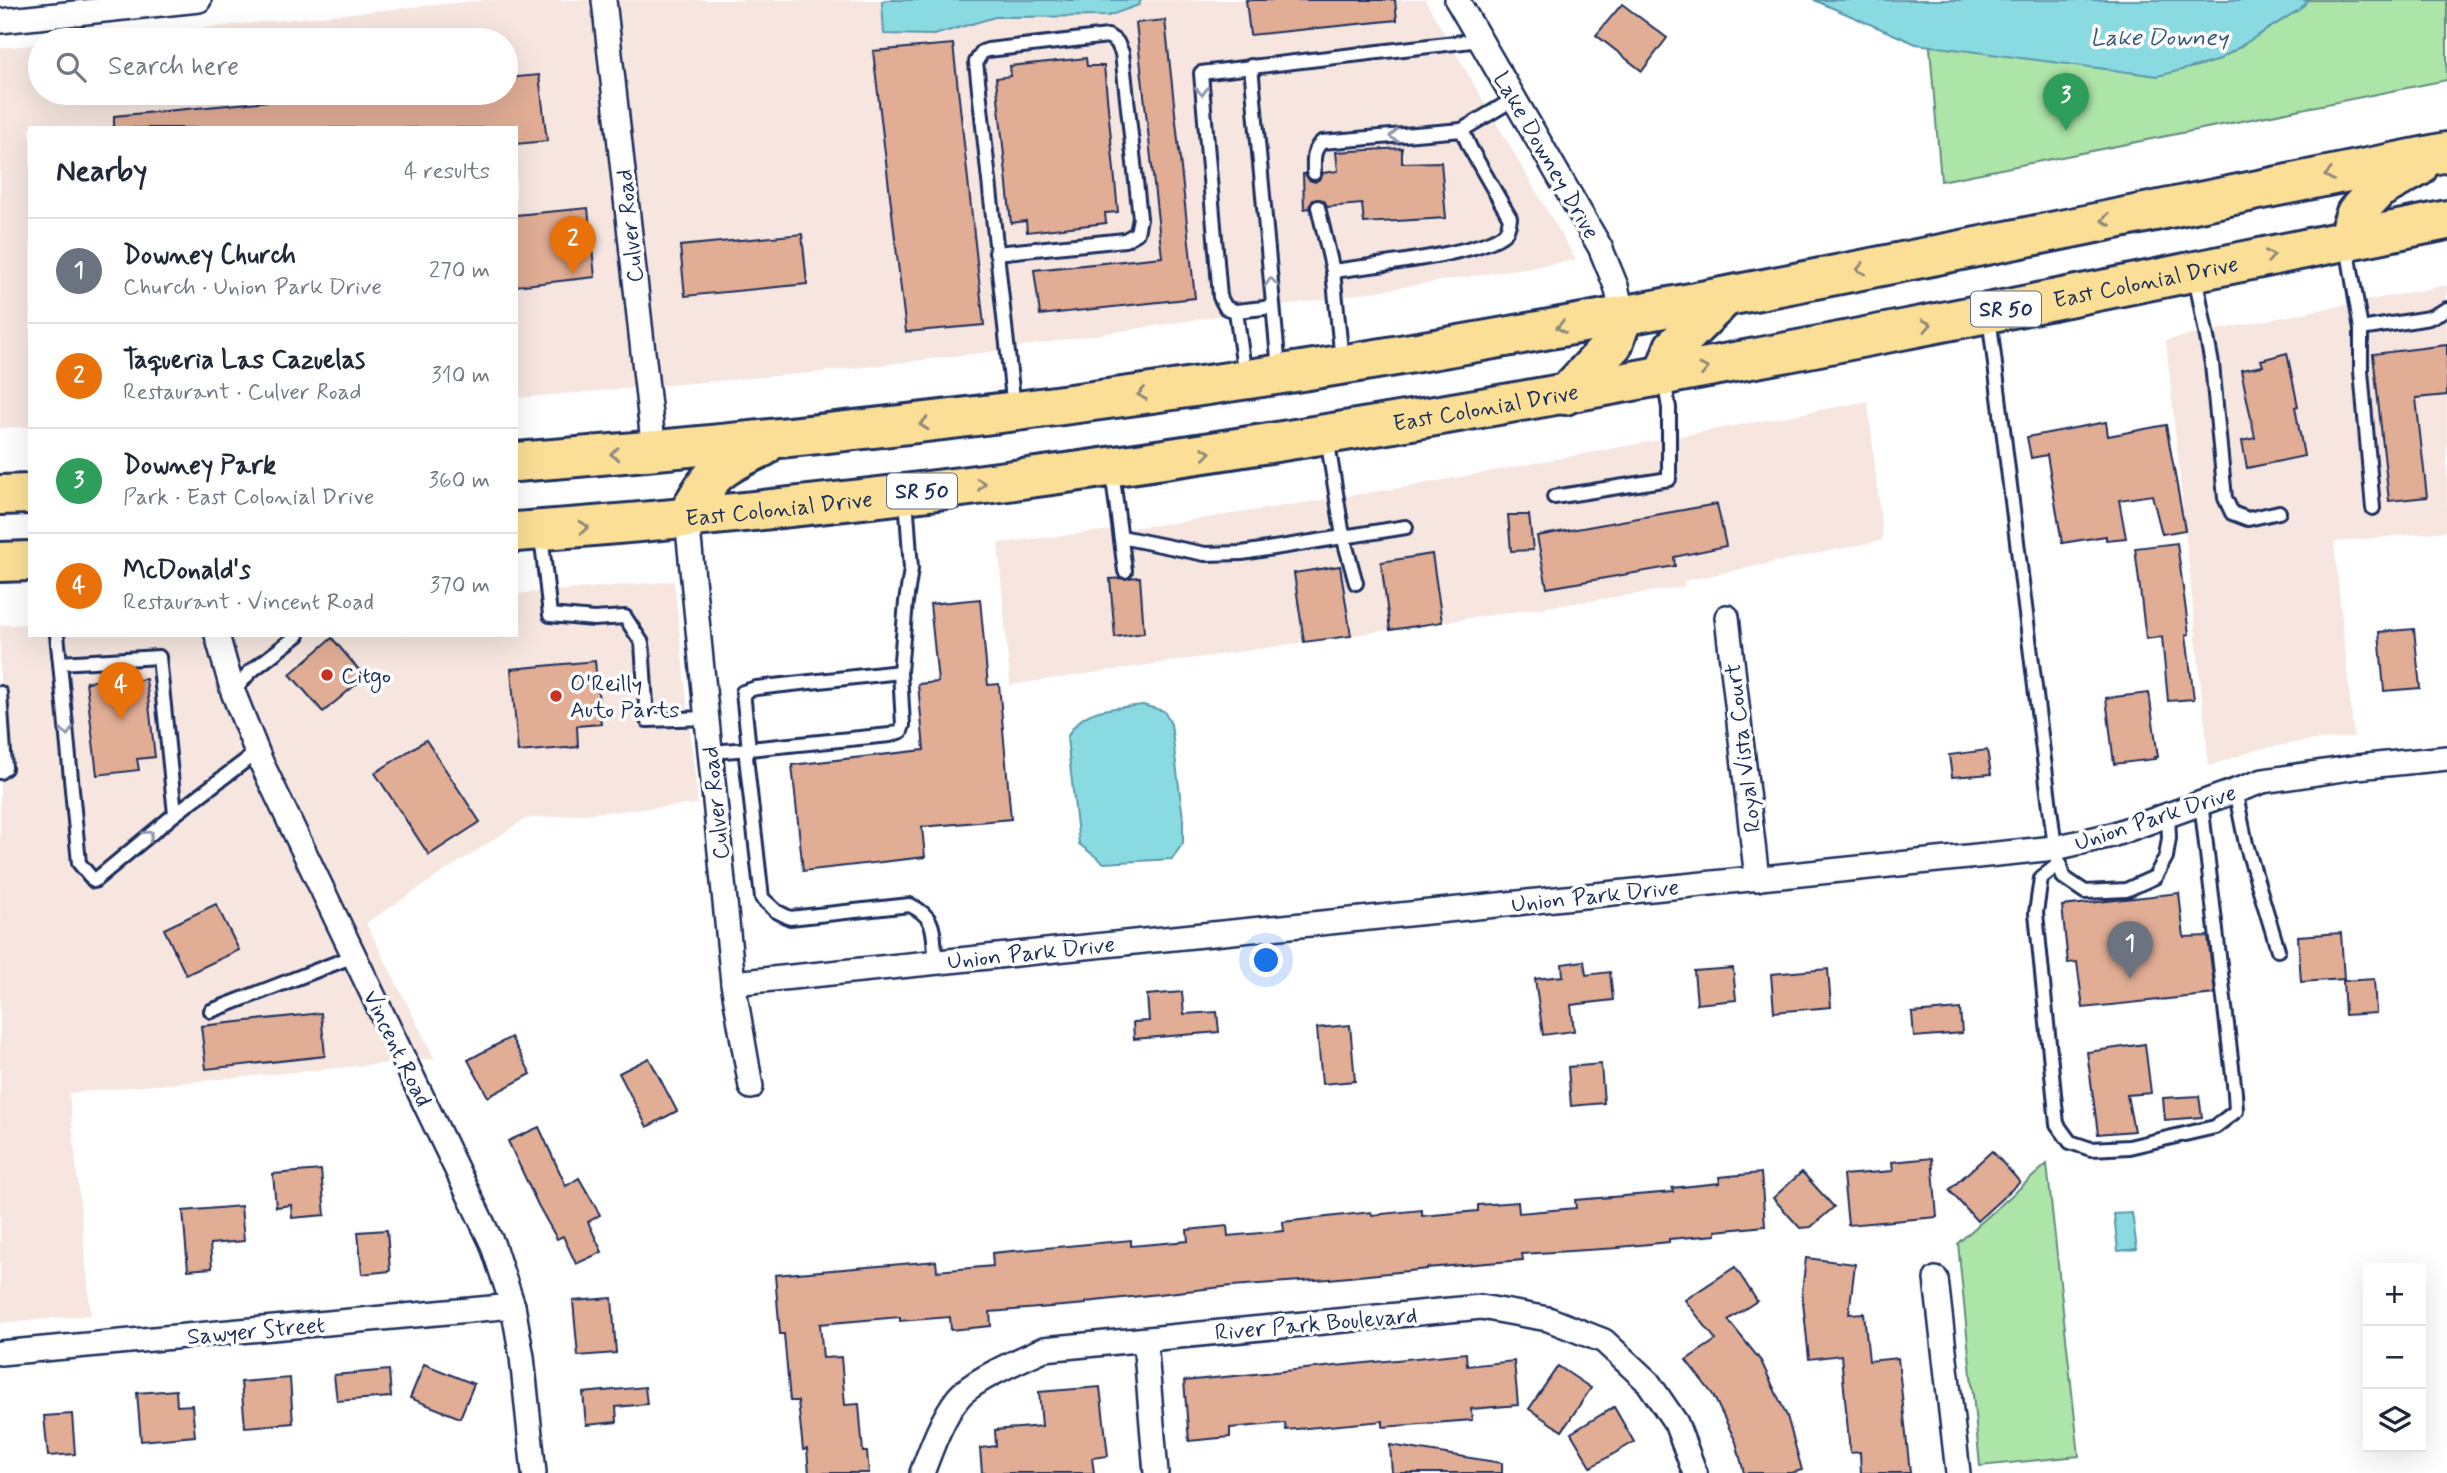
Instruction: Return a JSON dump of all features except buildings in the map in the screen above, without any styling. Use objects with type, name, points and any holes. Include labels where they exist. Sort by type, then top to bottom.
[{"type":"highway","points":[[518,462],[654,451],[1014,412],[1343,365],[1724,298],[2446,152]]},
{"type":"highway","points":[[2346,241],[2356,213],[2378,188],[2446,152]]},
{"type":"highway","name":"East Colonial Drive","points":[[528,531],[687,518],[905,493],[1112,467],[1326,435],[1663,377],[2346,241],[2446,224]]},
{"type":"highway","points":[[1663,377],[1674,347],[1724,298]]},
{"type":"highway","points":[[1565,395],[1613,344],[1623,316]]},
{"type":"highway","points":[[687,518],[701,488],[725,464],[781,438]]},
{"type":"highway","points":[[0,495],[28,494]]},
{"type":"highway","points":[[0,562],[28,561]]},
{"type":"street","points":[[0,21],[199,0]]},
{"type":"street","name":"Culver Road","points":[[604,0],[654,451]]},
{"type":"street","name":"Lake Downey Drive","points":[[1457,0],[1600,247],[1616,286],[1623,316]]},
{"type":"street","name":"Culver Road","points":[[687,518],[733,983],[751,1087]]},
{"type":"street","name":"Royal Vista Court","points":[[1727,617],[1757,878]]},
{"type":"street","name":"Vincent Road","points":[[218,637],[233,692],[257,752],[492,1243],[513,1306],[522,1357],[534,1473]]},
{"type":"street","name":"Union Park Drive","points":[[733,983],[1757,878],[2057,856],[2263,781],[2357,767],[2447,758]]},
{"type":"street","points":[[1936,1279],[1958,1473]]},
{"type":"street","name":"Sawyer Street","points":[[0,1353],[513,1306]]},
{"type":"street","name":"River Park Boulevard","points":[[922,1473],[932,1446],[959,1396],[994,1372],[1044,1349],[1481,1307],[1548,1319],[1604,1342],[1648,1382],[1676,1423],[1695,1473]]},
{"type":"street","points":[[1145,1340],[1156,1473]]},
{"type":"lane","points":[[996,253],[1125,240],[1137,233],[1140,218],[1122,53],[1113,38],[1108,36],[988,50],[979,56],[976,62],[996,253],[1014,412]]},
{"type":"lane","points":[[1273,307],[1236,311],[1226,307],[1220,297],[1200,76],[1205,71],[1480,40]]},
{"type":"lane","points":[[1251,66],[1273,307],[1263,377]]},
{"type":"lane","points":[[1314,173],[1314,152],[1322,142],[1462,130],[1514,99]]},
{"type":"lane","points":[[1333,271],[1406,261],[1479,246],[1503,234],[1509,227],[1510,218],[1462,130]]},
{"type":"lane","points":[[1318,207],[1333,271],[1343,365]]},
{"type":"lane","points":[[2346,241],[2361,329],[2361,372],[2373,508]]},
{"type":"lane","points":[[2195,271],[2212,364],[2225,498],[2232,513],[2248,519],[2279,512]]},
{"type":"lane","points":[[2361,329],[2429,318],[2447,309]]},
{"type":"lane","points":[[1236,311],[1263,377]]},
{"type":"lane","points":[[1989,313],[2057,856],[2063,877],[2085,892],[2126,890],[2155,877],[2166,857],[2169,838],[2168,814]]},
{"type":"lane","points":[[1554,497],[1669,479],[1668,408],[1663,377]]},
{"type":"lane","points":[[1326,435],[1343,536],[1356,583]]},
{"type":"lane","points":[[1112,467],[1125,571]]},
{"type":"lane","points":[[710,752],[901,732],[903,725],[900,673],[905,602],[911,569],[905,493]]},
{"type":"lane","points":[[1121,537],[1205,554],[1242,553],[1406,527]]},
{"type":"lane","points":[[528,531],[550,615],[594,619],[625,617],[642,643],[647,719],[707,718]]},
{"type":"lane","points":[[57,637],[79,863],[94,881],[175,814],[257,752]]},
{"type":"lane","points":[[233,692],[250,672],[295,637]]},
{"type":"lane","points":[[60,663],[159,657],[175,814]]},
{"type":"lane","points":[[900,673],[756,688],[743,692],[749,749],[746,757],[762,898],[776,911],[790,918],[910,905],[923,912],[932,923],[936,962]]},
{"type":"lane","points":[[0,693],[2,759],[5,768],[0,772]]},
{"type":"lane","points":[[2235,790],[2246,844],[2278,950]]},
{"type":"lane","points":[[2057,856],[2041,878],[2036,914],[2057,1124],[2070,1142],[2091,1149],[2129,1147],[2215,1127],[2236,1111],[2201,802]]},
{"type":"lane","points":[[211,1011],[354,957]]},
{"type":"shaded area","points":[[485,0],[1425,0],[1576,260],[981,353],[822,372],[518,398],[518,126],[28,126],[28,427],[0,428],[0,48],[28,45],[28,105],[518,105],[518,28],[201,28]]},
{"type":"shaded area","points":[[2447,285],[2447,531],[2334,542],[2354,737],[2306,741],[2255,750],[2209,766],[2166,340]]},
{"type":"shaded area","points":[[1868,401],[1883,540],[1684,581],[1684,587],[1010,685],[998,543],[1173,523],[1406,487]]},
{"type":"shaded area","points":[[674,581],[698,804],[525,819],[366,923],[435,1059],[69,1093],[91,1315],[0,1323],[0,625],[28,624],[28,637],[518,637],[518,594]]},
{"type":"green space","points":[[1926,0],[2447,0],[2447,80],[1941,181]]},
{"type":"green space","points":[[2047,1164],[2079,1456],[1980,1466],[1958,1243]]},
{"type":"water","points":[[1141,0],[1139,5],[1108,16],[995,17],[934,35],[884,34],[882,2]]},
{"type":"water","name":"Lake Downey","points":[[1814,0],[2309,0],[2300,9],[2217,61],[2158,76],[1916,44]]},
{"type":"water","points":[[1143,705],[1164,711],[1171,724],[1183,818],[1183,843],[1172,859],[1104,863],[1079,844],[1067,738],[1073,728],[1089,715],[1109,709]]},
{"type":"water","points":[[2132,1213],[2137,1249],[2118,1251],[2114,1214]]},
{"type":"place","name":"Downey Park","points":[[2066,131]]},
{"type":"place","name":"Taqueria Las Cazuelas","points":[[573,274]]},
{"type":"place","name":"Citgo","points":[[327,675]]},
{"type":"place","name":"O'Reilly Auto Parts","points":[[556,696]]},
{"type":"place","name":"McDonald's","points":[[121,720]]},
{"type":"place","name":"Downey Church","points":[[2130,979]]}]
